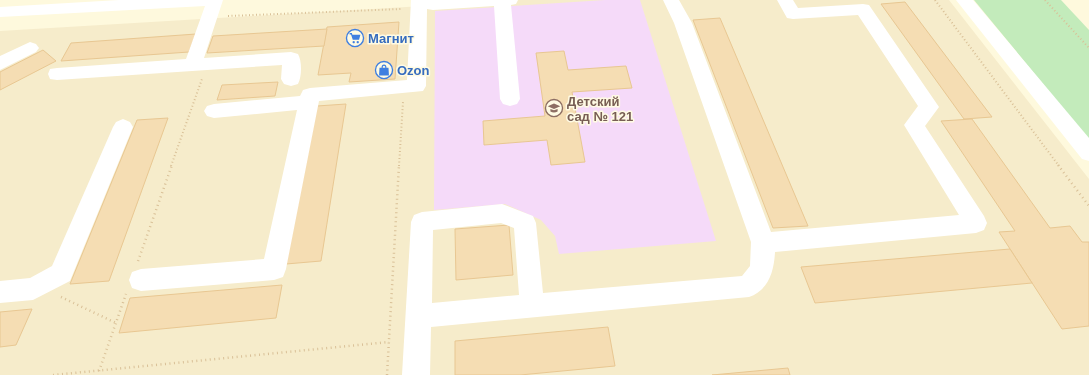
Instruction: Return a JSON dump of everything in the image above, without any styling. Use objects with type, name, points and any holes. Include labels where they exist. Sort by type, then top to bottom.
[{"type":"street","points":[[0,12],[205,0],[200,64]]},
{"type":"street","points":[[502,0],[510,99]]},
{"type":"street","points":[[135,277],[274,269],[310,95],[416,86],[427,1],[510,0]]},
{"type":"street","points":[[419,316],[749,286],[762,269],[764,242],[683,23],[671,0]]},
{"type":"street","points":[[764,242],[792,241],[976,223],[914,125],[929,107],[863,10],[793,14],[785,0]]},
{"type":"street","points":[[964,0],[1089,152]]},
{"type":"street","points":[[0,64],[30,48]]},
{"type":"street","points":[[57,74],[291,58],[292,79]]},
{"type":"street","points":[[214,111],[308,102]]},
{"type":"street","points":[[0,292],[33,289],[61,273],[123,127]]},
{"type":"street","points":[[416,375],[422,222],[502,213],[525,223],[532,306]]},
{"type":"path","points":[[935,0],[1089,206]]},
{"type":"path","points":[[1045,0],[1089,48]]},
{"type":"path","points":[[225,16],[403,9]]},
{"type":"path","points":[[99,371],[116,323],[135,277],[200,64]]},
{"type":"path","points":[[387,375],[403,99],[399,87]]},
{"type":"path","points":[[59,296],[116,323]]},
{"type":"path","points":[[53,375],[389,342]]},
{"type":"shaded area","points":[[440,0],[949,0],[1089,179],[1089,375],[0,375],[0,31],[440,5]]},
{"type":"shaded area","name":"Детский сад № 121","points":[[605,0],[640,0],[716,241],[559,254],[555,236],[541,220],[505,204],[434,210],[435,11]]},
{"type":"green space","points":[[974,0],[1061,0],[1089,30],[1089,140]]},
{"type":"building","points":[[905,2],[992,117],[964,119],[881,4]]},
{"type":"building","points":[[720,18],[808,226],[773,228],[693,20]]},
{"type":"building","points":[[399,22],[395,79],[349,82],[351,73],[318,75],[327,27]]},
{"type":"building","points":[[327,29],[324,46],[207,53],[213,36]]},
{"type":"building","points":[[196,34],[189,52],[61,61],[71,43]]},
{"type":"building","points":[[43,50],[56,61],[0,90],[0,72]]},
{"type":"building","name":"Детский сад № 121","points":[[564,51],[568,70],[626,66],[632,88],[572,92],[585,162],[551,165],[547,140],[484,145],[483,121],[545,116],[536,53]]},
{"type":"building","points":[[278,82],[275,96],[217,100],[222,85]]},
{"type":"building","points":[[346,104],[321,261],[286,264],[317,106]]},
{"type":"building","points":[[168,118],[109,281],[70,284],[137,120]]},
{"type":"building","points":[[972,119],[1050,228],[1070,226],[1082,242],[1089,242],[1089,326],[1062,329],[999,232],[1015,231],[941,121]]},
{"type":"building","points":[[509,225],[513,275],[456,280],[455,229]]},
{"type":"building","points":[[1010,249],[1032,283],[815,303],[801,267]]},
{"type":"building","points":[[282,285],[276,318],[119,333],[130,298]]},
{"type":"building","points":[[32,309],[16,345],[0,347],[0,312]]},
{"type":"building","points":[[608,327],[615,366],[520,375],[455,375],[455,341]]},
{"type":"building","points":[[788,368],[790,375],[712,375]]},
{"type":"place","name":"Магнит","points":[[355,38]]},
{"type":"place","name":"Ozon","points":[[384,70]]},
{"type":"place","name":"Детский сад № 121","points":[[554,108]]}]
